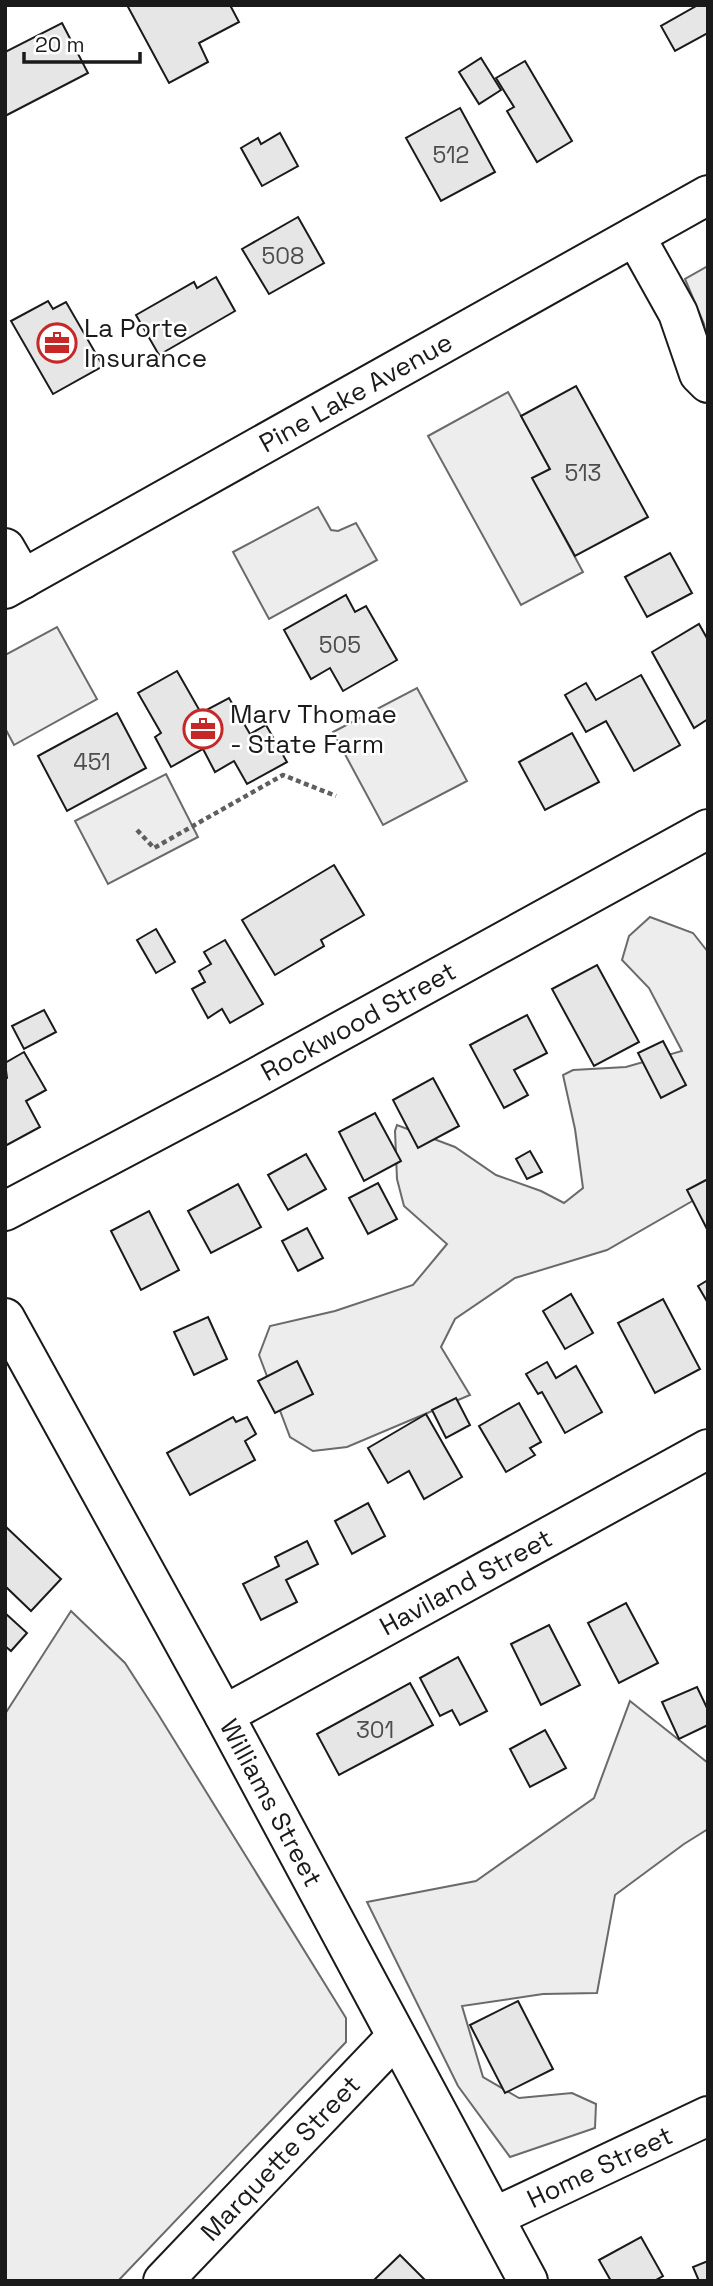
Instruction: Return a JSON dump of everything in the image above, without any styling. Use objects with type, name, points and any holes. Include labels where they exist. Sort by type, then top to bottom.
[{"type":"street","name":"Pine Lake Avenue","points":[[11,572],[708,195]]},
{"type":"street","points":[[635,236],[678,313],[699,374],[708,383]]},
{"type":"street","name":"Rockwood Street","points":[[5,1211],[228,1093],[708,829]]},
{"type":"street","name":"Williams Street","points":[[7,1326],[224,1715],[528,2281]]},
{"type":"street","name":"Haviland Street","points":[[224,1715],[708,1450]]},
{"type":"street","name":"Marquette Street","points":[[163,2281],[396,2037]]},
{"type":"street","name":"Home Street","points":[[494,2217],[708,2116]]},
{"type":"path","points":[[137,830],[154,848],[283,775],[336,796]]},
{"type":"shaded area","points":[[708,266],[708,347],[704,324],[685,279]]},
{"type":"shaded area","points":[[508,392],[550,469],[533,479],[583,572],[521,605],[428,436]]},
{"type":"shaded area","points":[[318,507],[331,530],[338,531],[356,523],[377,560],[269,619],[233,552]]},
{"type":"shaded area","points":[[57,627],[97,699],[14,745],[5,728],[5,655]]},
{"type":"shaded area","points":[[417,688],[467,781],[383,825],[333,732]]},
{"type":"shaded area","points":[[166,774],[198,837],[108,884],[75,821]]},
{"type":"shaded area","points":[[650,917],[693,933],[708,952],[708,1192],[607,1250],[515,1278],[455,1319],[441,1347],[470,1395],[347,1447],[313,1451],[290,1437],[259,1355],[270,1326],[335,1311],[413,1285],[447,1244],[404,1206],[397,1179],[397,1125],[455,1147],[496,1175],[541,1191],[564,1203],[583,1188],[575,1129],[563,1075],[573,1070],[626,1067],[682,1051],[649,988],[622,960],[629,936]]},
{"type":"shaded area","points":[[71,1611],[125,1663],[158,1714],[346,2018],[346,2042],[118,2281],[5,2281],[5,1714]]},
{"type":"shaded area","points":[[630,1701],[708,1763],[708,1829],[615,1895],[597,1993],[543,1994],[462,2006],[483,2077],[519,2098],[572,2093],[596,2104],[595,2128],[510,2157],[458,2086],[367,1902],[476,1881],[594,1798]]},
{"type":"building","points":[[127,5],[230,5],[239,22],[199,43],[208,62],[169,83]]},
{"type":"building","points":[[698,5],[708,5],[708,33],[675,51],[661,26]]},
{"type":"building","points":[[62,23],[88,73],[5,116],[5,52]]},
{"type":"building","points":[[481,58],[501,90],[479,104],[459,72]]},
{"type":"building","points":[[525,61],[572,141],[537,162],[507,111],[514,107],[496,78]]},
{"type":"building","points":[[460,108],[495,172],[441,201],[406,138]]},
{"type":"building","points":[[280,133],[298,166],[262,186],[241,148],[258,138],[261,144]]},
{"type":"building","points":[[298,217],[324,263],[269,294],[242,249]]},
{"type":"building","points":[[216,277],[235,311],[159,355],[136,315],[194,282],[197,288]]},
{"type":"building","name":"La Porte Insurance","points":[[48,301],[53,309],[66,302],[103,366],[53,394],[11,321]]},
{"type":"building","points":[[576,386],[648,517],[575,556],[532,478],[550,469],[521,416]]},
{"type":"building","points":[[670,553],[692,593],[647,617],[625,577]]},
{"type":"building","points":[[346,595],[355,612],[366,606],[397,660],[343,691],[330,668],[311,679],[284,630]]},
{"type":"building","points":[[699,624],[708,640],[708,719],[694,728],[652,652]]},
{"type":"building","name":"Marv Thomae - State Farm","points":[[177,671],[201,713],[229,698],[250,734],[266,725],[287,762],[247,784],[234,761],[215,772],[203,749],[171,767],[155,737],[161,733],[138,693]]},
{"type":"building","points":[[641,675],[680,745],[634,771],[606,721],[586,732],[565,695],[586,683],[596,700]]},
{"type":"building","points":[[117,713],[146,768],[67,811],[38,756]]},
{"type":"building","points":[[572,733],[599,782],[545,810],[519,762]]},
{"type":"building","points":[[334,865],[364,915],[321,940],[324,946],[275,975],[242,920]]},
{"type":"building","points":[[156,929],[175,962],[156,973],[137,940]]},
{"type":"building","points":[[225,940],[263,1004],[230,1023],[222,1009],[208,1018],[192,989],[205,982],[199,971],[211,964],[204,952]]},
{"type":"building","points":[[597,965],[639,1042],[594,1066],[552,989]]},
{"type":"building","points":[[44,1010],[56,1032],[24,1049],[12,1026]]},
{"type":"building","points":[[527,1015],[547,1053],[514,1070],[528,1095],[504,1108],[470,1045]]},
{"type":"building","points":[[663,1041],[686,1085],[661,1098],[638,1053]]},
{"type":"building","points":[[24,1052],[46,1090],[26,1101],[40,1127],[5,1146],[5,1063]]},
{"type":"building","points":[[433,1078],[459,1126],[418,1148],[393,1100]]},
{"type":"building","points":[[375,1113],[401,1161],[364,1181],[339,1132]]},
{"type":"building","points":[[530,1151],[542,1172],[527,1179],[516,1159]]},
{"type":"building","points":[[306,1154],[326,1189],[288,1210],[268,1175]]},
{"type":"building","points":[[708,1179],[708,1231],[687,1190]]},
{"type":"building","points":[[378,1183],[397,1219],[368,1234],[349,1198]]},
{"type":"building","points":[[238,1184],[261,1227],[211,1253],[188,1211]]},
{"type":"building","points":[[149,1211],[179,1270],[141,1290],[111,1231]]},
{"type":"building","points":[[307,1228],[323,1258],[298,1271],[282,1241]]},
{"type":"building","points":[[708,1280],[708,1303],[698,1286]]},
{"type":"building","points":[[571,1294],[593,1333],[565,1349],[543,1311]]},
{"type":"building","points":[[663,1299],[700,1369],[655,1393],[618,1323]]},
{"type":"building","points":[[208,1317],[227,1359],[194,1375],[174,1332]]},
{"type":"building","points":[[297,1361],[313,1394],[275,1413],[258,1381]]},
{"type":"building","points":[[547,1362],[556,1378],[576,1366],[602,1412],[565,1433],[542,1392],[538,1394],[526,1374]]},
{"type":"building","points":[[456,1398],[470,1425],[446,1438],[432,1410]]},
{"type":"building","points":[[519,1403],[541,1442],[530,1448],[535,1455],[506,1472],[479,1426]]},
{"type":"building","points":[[426,1414],[462,1477],[424,1499],[409,1471],[388,1483],[368,1448]]},
{"type":"building","points":[[233,1417],[236,1422],[247,1417],[256,1434],[245,1441],[255,1460],[190,1495],[167,1453]]},
{"type":"building","points":[[368,1503],[385,1536],[352,1554],[335,1521]]},
{"type":"building","points":[[5,1526],[61,1579],[31,1611],[5,1586]]},
{"type":"building","points":[[307,1541],[318,1564],[286,1580],[297,1602],[261,1620],[243,1584],[279,1566],[275,1557]]},
{"type":"building","points":[[626,1603],[658,1663],[619,1683],[588,1623]]},
{"type":"building","points":[[5,1613],[27,1633],[11,1651],[5,1646]]},
{"type":"building","points":[[549,1625],[580,1685],[541,1705],[511,1644]]},
{"type":"building","points":[[458,1657],[487,1711],[460,1725],[452,1710],[440,1716],[420,1678]]},
{"type":"building","points":[[410,1683],[433,1725],[339,1775],[317,1734]]},
{"type":"building","points":[[697,1687],[708,1710],[708,1725],[679,1739],[662,1702]]},
{"type":"building","points":[[545,1730],[566,1768],[530,1787],[510,1749]]},
{"type":"building","points":[[518,2001],[553,2069],[505,2093],[470,2025]]},
{"type":"building","points":[[641,2237],[663,2276],[654,2281],[611,2281],[599,2260]]},
{"type":"building","points":[[400,2255],[426,2281],[373,2281]]},
{"type":"building","points":[[708,2261],[708,2281],[699,2281],[693,2267]]},
{"type":"place","name":"La Porte Insurance","points":[[57,343]]},
{"type":"place","name":"Marv Thomae - State Farm","points":[[203,729]]}]
